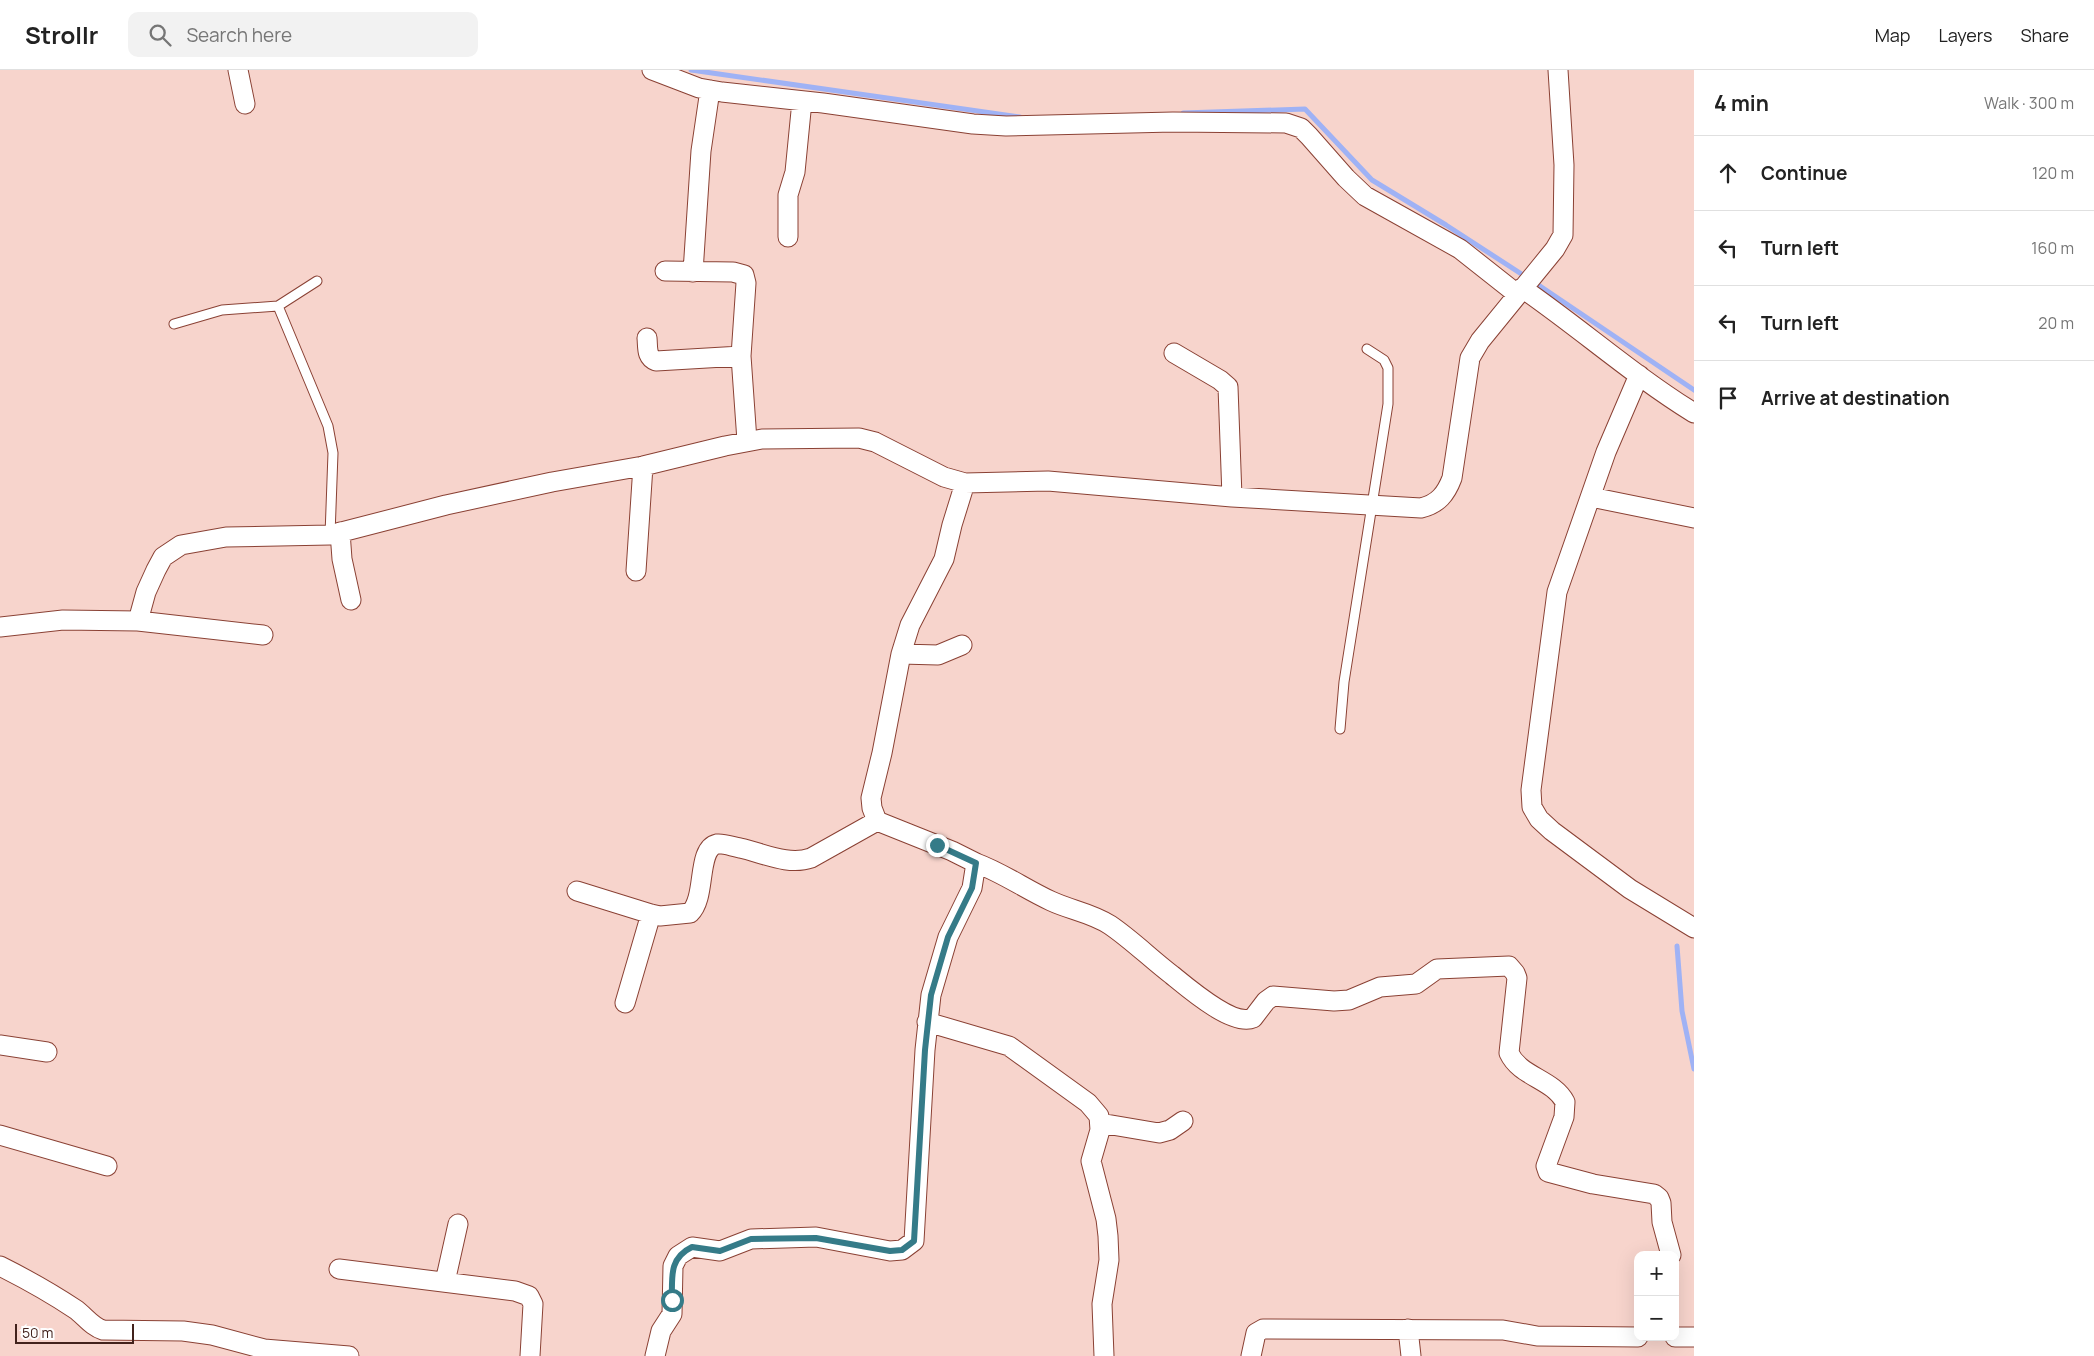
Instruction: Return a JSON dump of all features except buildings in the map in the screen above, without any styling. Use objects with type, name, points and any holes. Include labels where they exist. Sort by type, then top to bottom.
[{"type":"street","points":[[238,70],[245,104]]},
{"type":"street","points":[[652,70],[710,90],[987,125],[1173,122],[1286,123],[1305,132],[1364,196],[1460,249],[1520,291],[1565,317],[1666,396],[1694,413]]},
{"type":"street","points":[[138,622],[146,592],[163,557],[181,545],[226,537],[335,534],[504,492],[643,466],[747,441],[797,437],[859,438],[875,442],[929,470],[965,484],[1048,481],[1232,497],[1421,508],[1432,505],[1448,489],[1452,478],[1470,358],[1480,340],[1556,250],[1562,235],[1564,165],[1558,70]]},
{"type":"street","points":[[693,272],[701,151],[710,90]]},
{"type":"street","points":[[788,237],[788,195],[794,172],[802,101]]},
{"type":"street","points":[[665,271],[733,272],[744,275],[746,283],[742,356],[747,441]]},
{"type":"street","points":[[647,338],[648,355],[656,361],[742,356]]},
{"type":"street","points":[[1174,354],[1220,380],[1228,387],[1232,497]]},
{"type":"street","points":[[1639,375],[1606,452],[1557,592],[1531,790],[1532,807],[1539,819],[1552,831],[1630,889],[1694,928]]},
{"type":"street","points":[[636,571],[643,466]]},
{"type":"street","points":[[965,484],[944,558],[910,625],[901,654],[882,753],[871,798],[872,808],[877,821],[989,868],[1052,902],[1085,913],[1109,924],[1192,991],[1222,1011],[1240,1019],[1253,1018],[1266,1000],[1273,996],[1349,1000],[1380,987],[1416,984],[1437,969],[1509,966],[1517,978],[1509,1053],[1513,1061],[1523,1071],[1556,1092],[1565,1102],[1564,1117],[1546,1166],[1548,1172],[1594,1184],[1654,1194],[1661,1203],[1662,1222],[1669,1251]]},
{"type":"street","points":[[1591,497],[1694,518]]},
{"type":"street","points":[[335,534],[352,600]]},
{"type":"street","points":[[0,627],[63,620],[138,622],[262,635]]},
{"type":"street","points":[[901,654],[938,655],[962,645]]},
{"type":"street","points":[[577,891],[651,914],[690,913],[698,903],[704,857],[710,848],[716,845],[726,845],[784,860],[803,861],[877,821]]},
{"type":"street","points":[[655,1356],[661,1331],[672,1314],[673,1266],[678,1256],[692,1247],[720,1251],[751,1239],[816,1238],[890,1251],[902,1250],[914,1241],[927,1022],[931,995],[948,937],[972,888],[976,863]]},
{"type":"street","points":[[625,1003],[651,914]]},
{"type":"street","points":[[927,1022],[1009,1046],[1088,1104],[1099,1116],[1100,1130],[1091,1161],[1106,1218],[1108,1236],[1108,1260],[1102,1304],[1104,1356]]},
{"type":"street","points":[[0,1045],[47,1052]]},
{"type":"street","points":[[1100,1123],[1159,1133],[1170,1130],[1183,1121]]},
{"type":"street","points":[[0,1135],[107,1166]]},
{"type":"street","points":[[445,1282],[458,1224]]},
{"type":"street","points":[[0,1266],[23,1276],[76,1309],[103,1330],[183,1331],[212,1335],[264,1349],[349,1356]]},
{"type":"street","points":[[339,1268],[515,1291],[529,1296],[533,1304],[530,1356]]},
{"type":"street","points":[[1251,1356],[1256,1333],[1262,1328],[1503,1330],[1537,1336],[1634,1337]]},
{"type":"street","points":[[1408,1328],[1411,1356]]},
{"type":"street","points":[[1679,1337],[1694,1337]]},
{"type":"lane","points":[[174,324],[222,310],[278,306],[317,281]]},
{"type":"lane","points":[[278,306],[328,426],[333,454],[335,534]]},
{"type":"lane","points":[[1340,729],[1344,682],[1388,404],[1388,368],[1384,360],[1367,349]]},
{"type":"waterway","points":[[691,70],[1020,117]]},
{"type":"waterway","points":[[1183,113],[1305,109],[1372,180],[1526,277]]},
{"type":"waterway","points":[[1534,282],[1694,390]]},
{"type":"waterway","points":[[1677,946],[1682,1011],[1694,1069]]},
{"type":"route","points":[[672,1300],[673,1266],[678,1256],[692,1247],[720,1251],[751,1239],[816,1238],[890,1251],[902,1250],[910,1246],[914,1241],[925,1050],[931,995],[944,956],[948,937],[962,905],[972,888],[976,873],[976,863],[937,845]]}]
